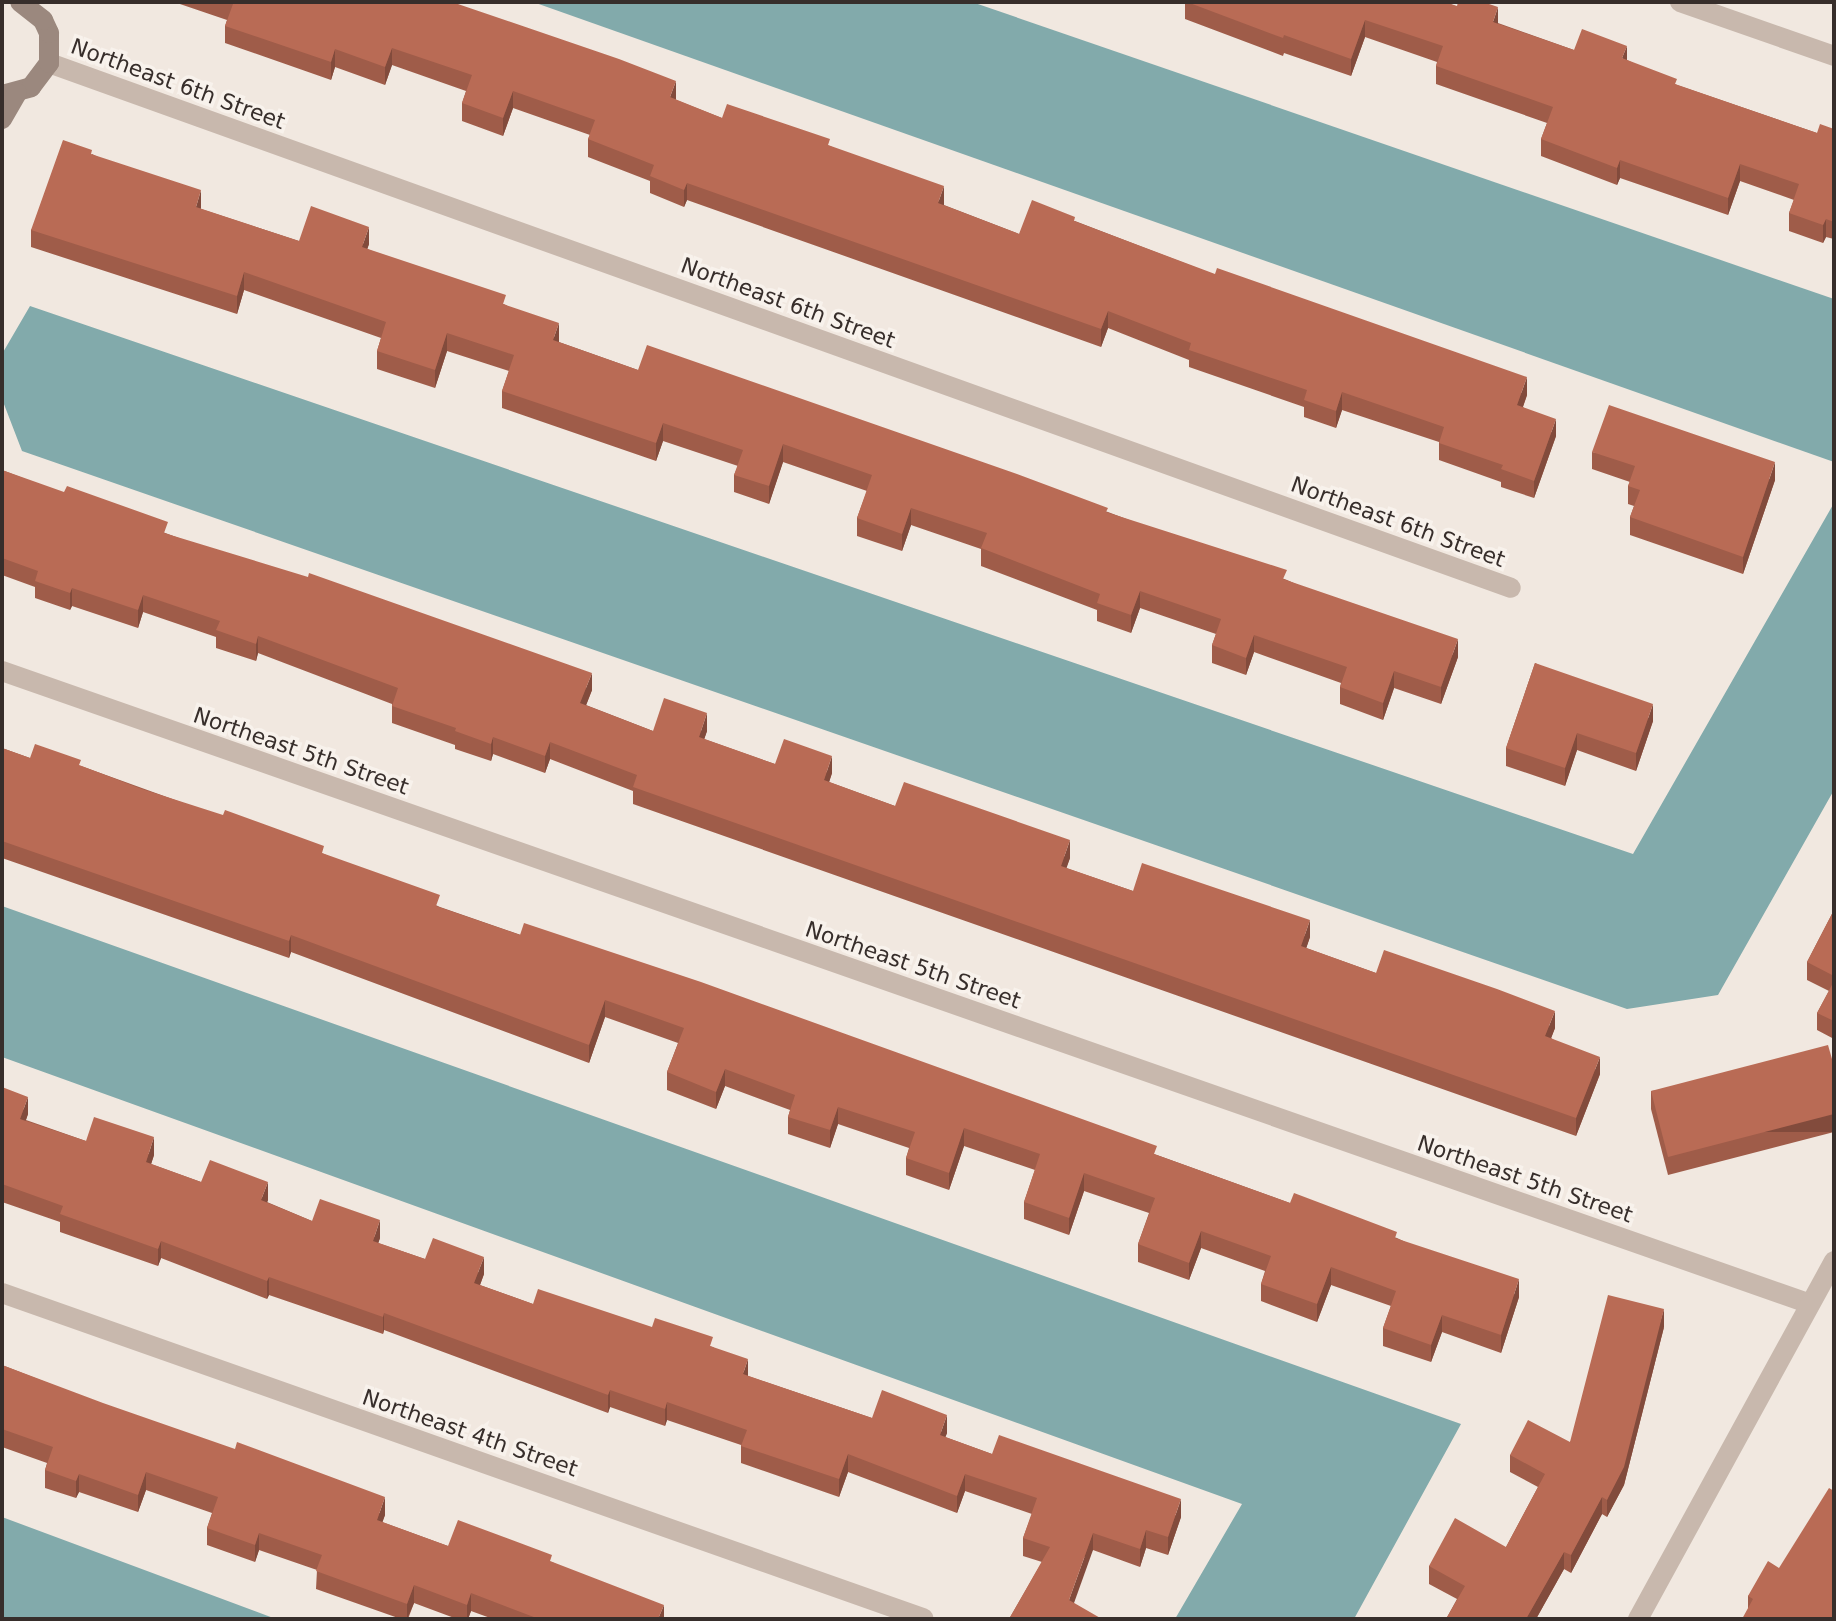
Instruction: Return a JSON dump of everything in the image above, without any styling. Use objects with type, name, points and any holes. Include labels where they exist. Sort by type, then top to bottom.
[{"type":"street","points":[[2,119],[10,94],[31,87],[49,63],[52,48],[44,11],[20,2]]},
{"type":"street","points":[[1680,2],[1834,56]]},
{"type":"street","name":"Northeast 6th Street","points":[[49,63],[1511,588]]},
{"type":"street","name":"Northeast 5th Street","points":[[2,671],[1808,1303]]},
{"type":"street","points":[[1638,1619],[1808,1303],[1834,1261]]},
{"type":"street","name":"Northeast 4th Street","points":[[2,1293],[923,1618]]},
{"type":"water","points":[[533,2],[972,2],[1834,299],[1834,462]]},
{"type":"water","points":[[30,306],[1633,854],[1834,503],[1834,790],[1718,995],[1627,1009],[22,451],[2,399],[2,354]]},
{"type":"water","points":[[2,906],[1461,1424],[1354,1619],[1175,1619],[1242,1504],[2,1057]]},
{"type":"water","points":[[2,1517],[276,1619],[2,1619]]},
{"type":"building","points":[[227,2],[452,2],[676,81],[670,97],[722,118],[727,104],[830,139],[828,145],[944,186],[938,203],[1019,234],[1032,200],[1075,217],[1074,221],[1215,274],[1217,268],[1527,377],[1517,405],[1556,419],[1534,481],[1501,469],[1503,465],[1439,443],[1444,427],[1342,392],[1336,411],[1304,400],[1307,390],[1189,350],[1191,343],[1108,311],[1101,329],[687,183],[684,190],[650,176],[654,165],[588,139],[595,120],[513,91],[503,118],[462,103],[472,75],[392,48],[385,67],[335,49],[331,62],[225,26],[233,4]]},
{"type":"building","points":[[1187,2],[1445,2],[1457,6],[1458,2],[1483,2],[1498,7],[1493,22],[1574,50],[1582,29],[1627,46],[1622,58],[1677,79],[1675,84],[1817,133],[1820,124],[1834,129],[1834,222],[1826,219],[1823,225],[1789,213],[1799,184],[1740,164],[1728,198],[1620,160],[1617,168],[1541,139],[1553,107],[1436,66],[1443,46],[1365,20],[1351,59],[1284,35],[1283,38]]},
{"type":"building","points":[[63,140],[92,150],[91,154],[201,190],[196,207],[299,241],[311,206],[369,227],[362,247],[506,295],[503,304],[559,323],[553,340],[638,370],[647,345],[1017,474],[1108,508],[1106,512],[1287,570],[1283,579],[1458,639],[1441,687],[1394,671],[1383,703],[1340,687],[1347,667],[1254,635],[1246,658],[1212,645],[1221,619],[1140,591],[1131,615],[1097,603],[1100,594],[981,548],[987,533],[911,508],[902,534],[857,518],[872,475],[783,444],[769,486],[734,475],[743,450],[663,423],[656,443],[502,391],[514,355],[447,333],[435,370],[377,351],[386,322],[244,272],[237,296],[31,230]]},
{"type":"building","points":[[1609,405],[1775,462],[1743,557],[1630,517],[1640,490],[1628,486],[1635,466],[1592,452]]},
{"type":"building","points":[[2,470],[64,492],[67,486],[168,522],[164,533],[308,577],[309,573],[592,673],[580,703],[653,731],[664,698],[707,713],[699,737],[775,764],[784,739],[832,756],[824,780],[895,806],[904,782],[1070,840],[1061,866],[1133,891],[1142,863],[1310,920],[1301,946],[1376,973],[1384,950],[1497,989],[1555,1011],[1545,1036],[1600,1057],[1576,1118],[633,787],[637,775],[550,742],[545,756],[493,737],[491,744],[455,731],[456,728],[392,706],[398,688],[258,636],[256,644],[216,630],[220,621],[143,595],[138,610],[72,588],[70,593],[35,581],[38,571],[2,558]]},
{"type":"building","points":[[1535,663],[1653,704],[1636,753],[1577,733],[1565,768],[1506,748]]},
{"type":"building","points":[[35,744],[81,760],[79,765],[142,789],[223,815],[225,810],[324,846],[322,853],[440,895],[436,906],[520,935],[524,923],[701,982],[1157,1146],[1154,1154],[1290,1203],[1294,1193],[1397,1232],[1395,1238],[1519,1279],[1501,1335],[1442,1315],[1431,1345],[1383,1328],[1396,1291],[1331,1267],[1317,1304],[1261,1284],[1271,1256],[1201,1231],[1189,1263],[1138,1244],[1155,1198],[1084,1173],[1069,1218],[1024,1202],[1040,1154],[964,1128],[949,1173],[906,1158],[915,1132],[838,1107],[830,1130],[788,1117],[795,1095],[725,1069],[716,1092],[667,1072],[684,1028],[605,1000],[589,1045],[291,935],[289,941],[2,841],[2,748],[30,758]]},
{"type":"building","points":[[1834,910],[1834,976],[1807,962]]},
{"type":"building","points":[[1834,981],[1834,1021],[1817,1013]]},
{"type":"building","points":[[1828,1045],[1834,1066],[1834,1114],[1668,1157],[1651,1091]]},
{"type":"building","points":[[2,1087],[28,1097],[20,1119],[86,1141],[94,1117],[154,1137],[146,1162],[201,1182],[210,1160],[268,1182],[261,1200],[312,1221],[320,1199],[380,1220],[373,1241],[425,1259],[433,1238],[484,1257],[474,1283],[533,1304],[538,1289],[652,1327],[655,1318],[713,1337],[710,1346],[748,1359],[743,1374],[872,1418],[882,1390],[947,1415],[940,1435],[992,1454],[999,1435],[1181,1499],[1168,1537],[1146,1530],[1140,1549],[1093,1533],[1069,1600],[1102,1619],[1009,1619],[1050,1547],[1023,1538],[1037,1498],[965,1474],[957,1496],[848,1454],[839,1479],[741,1446],[747,1430],[667,1402],[665,1409],[610,1390],[608,1395],[384,1313],[383,1317],[269,1277],[267,1281],[161,1241],[158,1249],[60,1214],[63,1206],[2,1184]]},
{"type":"building","points":[[1608,1295],[1664,1309],[1624,1467],[1607,1500],[1602,1497],[1571,1555],[1564,1552],[1526,1619],[1446,1619],[1465,1586],[1429,1566],[1455,1518],[1506,1547],[1545,1474],[1510,1455],[1528,1420],[1570,1442]]},
{"type":"building","points":[[2,1365],[235,1449],[237,1442],[385,1497],[377,1520],[448,1546],[458,1520],[552,1555],[550,1561],[664,1605],[658,1619],[539,1619],[471,1593],[467,1605],[414,1585],[407,1604],[316,1571],[322,1555],[259,1533],[255,1545],[207,1528],[218,1497],[146,1472],[138,1495],[79,1474],[76,1481],[45,1470],[53,1447],[2,1429]]},
{"type":"building","points":[[1829,1488],[1834,1491],[1834,1619],[1742,1619],[1753,1599],[1748,1596],[1768,1561],[1779,1568]]}]
